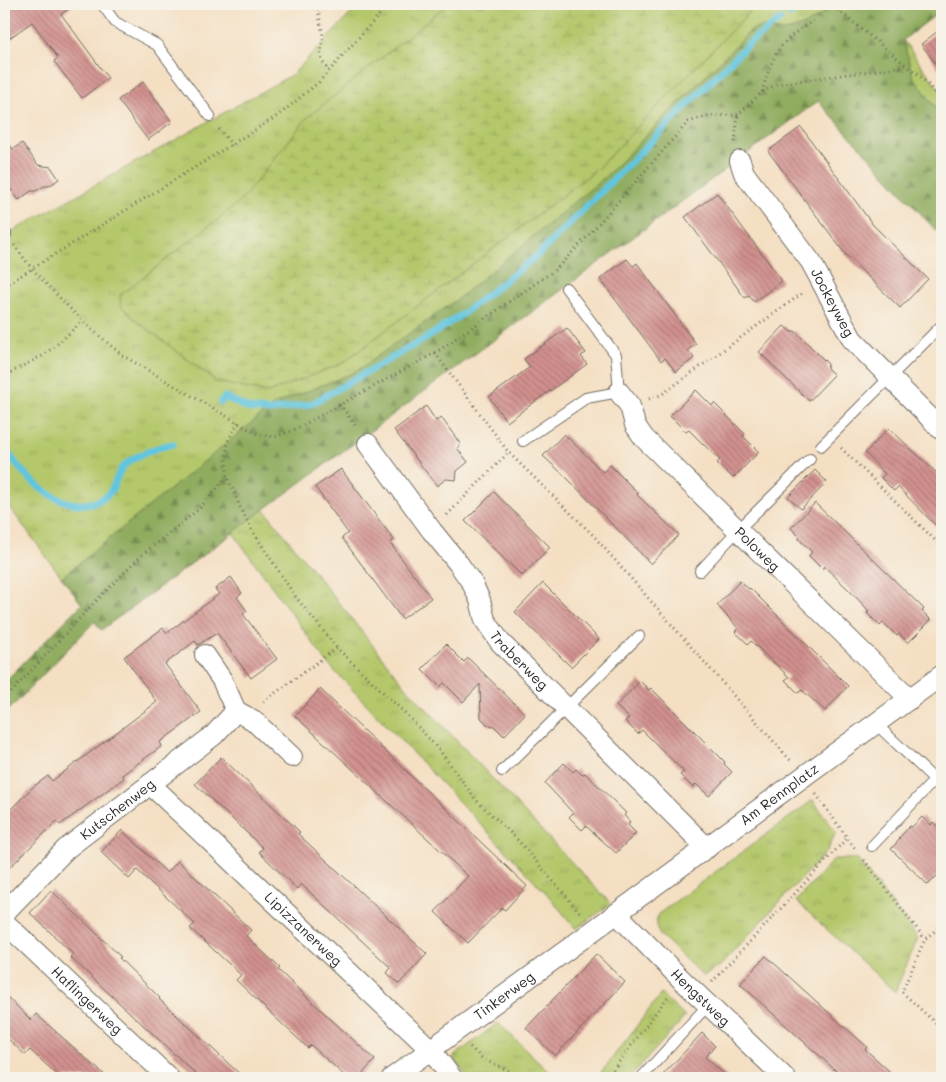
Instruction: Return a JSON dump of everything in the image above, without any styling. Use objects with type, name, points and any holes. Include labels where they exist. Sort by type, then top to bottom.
[{"type":"street","name":"Jockeyweg","points":[[740,161],[744,173],[811,262],[852,339],[942,430]]},
{"type":"street","name":"Poloweg","points":[[624,399],[635,425],[644,438],[910,699]]},
{"type":"street","name":"Traberweg","points":[[368,444],[472,583],[480,600],[485,620],[500,642],[707,848]]},
{"type":"street","points":[[205,655],[222,680],[236,712],[253,720],[292,757]]},
{"type":"street","name":"Am Rennplatz","points":[[618,914],[942,675]]},
{"type":"street","name":"Kutschenweg","points":[[4,913],[66,849],[214,735],[236,712]]},
{"type":"street","name":"Lipizzanerweg","points":[[150,784],[430,1050],[452,1078]]},
{"type":"street","name":"Tinkerweg","points":[[392,1078],[618,914]]},
{"type":"street","name":"Hengstweg","points":[[618,914],[681,979],[786,1078]]},
{"type":"street","name":"Haflingerweg","points":[[4,922],[169,1078]]},
{"type":"lane","points":[[102,4],[115,22],[157,45],[210,116]]},
{"type":"lane","points":[[523,441],[586,398],[624,399],[616,355],[566,288]]},
{"type":"lane","points":[[821,446],[942,326]]},
{"type":"lane","points":[[700,571],[738,530],[810,459]]},
{"type":"lane","points":[[502,771],[639,636]]},
{"type":"lane","points":[[876,724],[934,780]]},
{"type":"lane","points":[[872,846],[942,772]]},
{"type":"lane","points":[[641,1078],[704,1000]]},
{"type":"path","points":[[317,4],[322,36],[322,61],[330,70]]},
{"type":"path","points":[[4,286],[279,115],[319,82],[390,4]]},
{"type":"path","points":[[838,10],[907,66],[915,70],[942,102]]},
{"type":"path","points":[[762,92],[779,49],[813,21]]},
{"type":"path","points":[[5,232],[32,269],[82,321],[122,355],[257,434],[275,437],[292,431],[435,353],[555,270],[587,237],[688,122],[708,116],[738,116],[762,92],[777,84],[907,66]]},
{"type":"path","points":[[210,116],[232,145]]},
{"type":"path","points":[[624,399],[661,395],[821,280]]},
{"type":"path","points":[[6,375],[42,356],[82,321]]},
{"type":"path","points":[[435,353],[509,453],[592,534],[804,777],[847,838],[925,939]]},
{"type":"path","points":[[340,404],[368,444]]},
{"type":"path","points":[[238,422],[228,441],[226,457],[227,476],[241,509],[270,559],[295,596],[337,648],[410,718],[440,751],[477,801],[516,838],[595,930]]},
{"type":"path","points":[[830,438],[942,547]]},
{"type":"path","points":[[432,531],[523,441]]},
{"type":"path","points":[[4,700],[91,606],[144,554],[200,508],[227,476]]},
{"type":"path","points":[[236,712],[257,706],[337,648]]},
{"type":"path","points":[[704,1000],[847,838]]},
{"type":"path","points":[[942,925],[925,939],[902,992],[942,1029]]},
{"type":"path","points":[[606,1078],[681,979]]},
{"type":"path","points":[[455,1031],[483,1059],[525,1078]]},
{"type":"green space","points":[[360,4],[942,4],[942,10],[903,40],[942,93],[942,237],[818,101],[264,509],[405,686],[611,904],[576,929],[547,894],[328,664],[233,533],[101,630],[4,500],[4,236],[293,74]]},
{"type":"green space","points":[[448,4],[757,4],[596,170],[343,363],[268,393],[217,382],[137,321],[121,306],[120,295],[240,202],[307,118]]},
{"type":"green space","points":[[837,4],[942,4],[942,9],[903,40],[913,76],[942,116],[942,237],[818,101],[101,630],[95,621],[4,715],[4,682],[82,604],[62,577],[275,404],[355,372],[455,301],[606,176],[750,31],[763,27],[780,31],[796,28],[810,22]]},
{"type":"green space","points":[[813,800],[836,832],[827,851],[719,967],[703,976],[660,935],[656,924],[657,918],[661,912]]},
{"type":"green space","points":[[834,859],[857,859],[918,938],[895,992],[796,901]]},
{"type":"green space","points":[[661,994],[685,1017],[629,1078],[597,1078]]},
{"type":"green space","points":[[498,1023],[556,1078],[468,1078],[453,1057]]},
{"type":"building","points":[[4,4],[76,4],[61,14],[108,78],[82,98],[54,61],[58,58],[32,22],[4,42]]},
{"type":"building","points":[[942,28],[942,73],[921,44]]},
{"type":"building","points":[[143,82],[172,122],[148,140],[118,100]]},
{"type":"building","points":[[801,127],[873,225],[928,279],[900,308],[846,255],[768,151]]},
{"type":"building","points":[[4,139],[13,149],[22,143],[38,165],[51,167],[59,179],[49,186],[31,191],[19,200],[4,180]]},
{"type":"building","points":[[717,193],[782,281],[754,302],[749,295],[745,298],[685,217]]},
{"type":"building","points":[[627,259],[633,266],[637,263],[696,344],[688,350],[694,358],[676,372],[665,358],[661,361],[600,279]]},
{"type":"building","points":[[784,326],[791,332],[795,331],[828,364],[827,368],[834,375],[809,401],[759,352]]},
{"type":"building","points":[[567,328],[586,353],[581,356],[587,364],[507,422],[489,397],[530,367],[524,359]]},
{"type":"building","points":[[696,390],[712,406],[714,403],[745,434],[743,436],[759,452],[733,478],[717,463],[720,460],[689,430],[686,432],[670,416]]},
{"type":"building","points":[[426,406],[436,421],[441,417],[461,445],[457,448],[468,462],[457,471],[456,480],[446,479],[437,486],[394,430]]},
{"type":"building","points":[[889,428],[942,478],[942,532],[898,487],[894,491],[881,478],[885,474],[865,453]]},
{"type":"building","points":[[564,434],[603,472],[610,465],[638,493],[637,495],[679,535],[651,564],[543,456]]},
{"type":"building","points":[[341,469],[394,540],[390,543],[431,598],[402,619],[342,538],[348,533],[315,487]]},
{"type":"building","points":[[815,470],[827,482],[801,509],[788,497]]},
{"type":"building","points":[[494,492],[550,547],[522,576],[465,521]]},
{"type":"building","points":[[815,503],[924,609],[922,611],[931,620],[908,643],[899,634],[897,636],[883,622],[880,626],[848,589],[824,566],[822,569],[809,556],[812,552],[791,528]]},
{"type":"building","points":[[231,577],[242,593],[237,597],[247,611],[243,614],[277,659],[251,678],[217,633],[198,645],[195,641],[165,664],[201,712],[160,742],[162,746],[122,775],[124,778],[60,825],[57,821],[4,873],[4,816],[33,787],[48,776],[52,781],[157,702],[124,657],[163,628],[167,633],[219,594],[215,589]]},
{"type":"building","points":[[740,581],[750,588],[848,686],[825,711],[802,690],[798,693],[785,680],[789,677],[751,641],[748,644],[735,632],[738,628],[717,605]]},
{"type":"building","points":[[543,583],[599,639],[571,667],[515,612]]},
{"type":"building","points":[[446,644],[464,662],[468,658],[525,714],[504,736],[494,726],[488,725],[481,718],[480,684],[463,702],[444,683],[440,687],[422,669]]},
{"type":"building","points":[[640,681],[649,690],[651,688],[725,762],[724,764],[732,772],[709,796],[696,784],[693,788],[680,775],[684,772],[642,730],[638,734],[625,721],[629,718],[616,706]]},
{"type":"building","points":[[320,689],[527,886],[505,910],[502,908],[468,943],[435,912],[468,876],[295,716]]},
{"type":"building","points":[[221,757],[300,832],[298,834],[427,954],[399,984],[387,973],[391,968],[301,884],[297,889],[259,852],[263,848],[195,784]]},
{"type":"building","points":[[564,763],[573,772],[576,769],[582,775],[585,773],[626,813],[624,815],[630,822],[628,825],[636,833],[616,853],[586,826],[582,830],[569,817],[573,813],[545,783]]},
{"type":"building","points":[[922,817],[931,825],[933,822],[942,831],[942,871],[928,885],[891,849],[910,826],[912,827]]},
{"type":"building","points":[[122,830],[167,873],[178,861],[251,930],[246,936],[280,968],[278,970],[375,1060],[358,1078],[347,1078],[311,1045],[308,1048],[236,980],[241,975],[190,928],[195,924],[137,870],[129,879],[101,852]]},
{"type":"building","points":[[51,890],[121,957],[119,958],[159,999],[244,1078],[200,1078],[70,957],[73,954],[30,913]]},
{"type":"building","points":[[596,954],[625,982],[555,1056],[526,1028]]},
{"type":"building","points":[[766,956],[867,1047],[865,1049],[897,1078],[844,1078],[740,984]]},
{"type":"building","points":[[4,994],[31,1020],[36,1014],[108,1078],[61,1078],[30,1050],[25,1055],[4,1035]]},
{"type":"building","points":[[702,1033],[715,1046],[705,1057],[728,1078],[660,1078]]},
{"type":"waterway","points":[[790,14],[806,4]]},
{"type":"waterway","points":[[221,402],[225,397],[249,409],[271,411],[311,404],[425,339],[461,315],[538,255],[748,44],[780,20]]},
{"type":"waterway","points":[[4,445],[21,470],[33,482],[61,500],[75,504],[90,503],[105,497],[109,494],[122,468],[126,464],[146,453],[173,444]]}]
